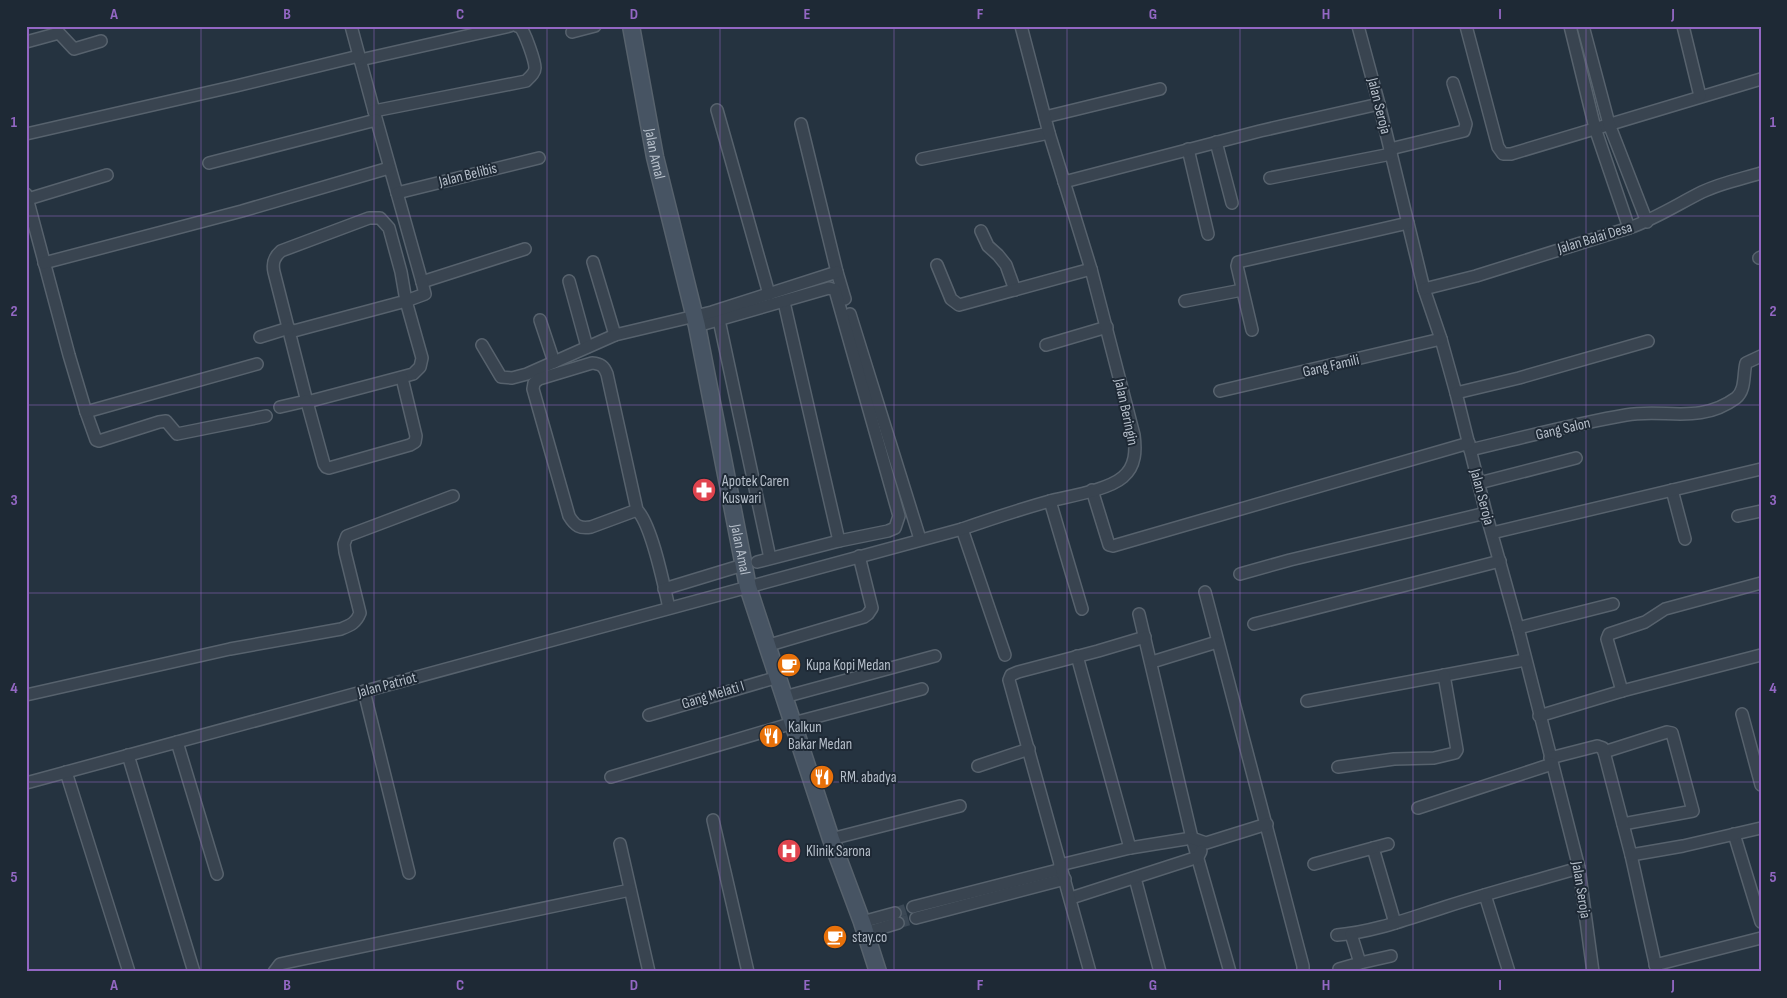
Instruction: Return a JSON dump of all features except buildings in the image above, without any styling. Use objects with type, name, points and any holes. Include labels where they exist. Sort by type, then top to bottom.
[{"type":"street","points":[[260,337],[406,301],[425,294],[359,58],[352,26]]},
{"type":"street","points":[[26,134],[359,58],[510,26]]},
{"type":"street","points":[[209,163],[375,116],[526,81],[533,74],[535,68],[525,34],[517,26]]},
{"type":"street","points":[[572,32],[595,26]]},
{"type":"street","name":"Jalan Amal","points":[[630,26],[655,156],[696,322],[750,563],[748,587],[831,839],[864,927],[878,972]]},
{"type":"street","name":"Jalan Beringin","points":[[748,587],[962,529],[1050,501],[1092,490],[1114,483],[1122,478],[1132,465],[1135,452],[1134,435],[1107,327],[1049,133],[1022,26]]},
{"type":"street","name":"Jalan Seroja","points":[[1358,26],[1424,289],[1441,339],[1456,393],[1478,483],[1518,628],[1578,868],[1593,972]]},
{"type":"street","points":[[1466,26],[1501,153],[1511,154],[1761,79]]},
{"type":"street","points":[[1570,26],[1595,128],[1629,228]]},
{"type":"street","points":[[1583,26],[1609,124],[1647,222]]},
{"type":"street","points":[[1683,26],[1700,96]]},
{"type":"street","points":[[26,42],[59,33],[74,49],[101,41]]},
{"type":"street","points":[[1270,178],[1391,152],[1464,131],[1466,124],[1453,83]]},
{"type":"street","points":[[1045,117],[1160,89]]},
{"type":"street","points":[[1064,182],[1216,142],[1379,104]]},
{"type":"street","points":[[717,110],[769,294]]},
{"type":"street","points":[[801,124],[837,272],[920,539]]},
{"type":"street","points":[[922,159],[1049,133]]},
{"type":"street","points":[[1216,142],[1232,203]]},
{"type":"street","points":[[1188,150],[1208,234]]},
{"type":"street","name":"Jalan Belibis","points":[[397,193],[539,158]]},
{"type":"street","points":[[44,263],[242,211],[389,168]]},
{"type":"street","name":"Jalan Balai Desa","points":[[1424,289],[1476,276],[1647,222],[1703,192],[1727,182],[1761,173]]},
{"type":"street","points":[[107,175],[27,196],[44,263],[94,437],[99,441],[166,421],[177,434],[266,416]]},
{"type":"street","points":[[280,407],[307,402],[402,378],[413,374],[420,367],[422,358],[389,228],[380,218],[369,218],[282,251],[276,255],[273,266],[307,402],[326,467],[329,468],[415,442],[416,436],[402,378]]},
{"type":"street","points":[[1252,330],[1237,266],[1239,262],[1408,223]]},
{"type":"street","points":[[981,231],[988,246],[1006,265],[1015,290]]},
{"type":"street","points":[[422,282],[525,249]]},
{"type":"street","points":[[593,262],[615,335]]},
{"type":"street","points":[[937,265],[951,298],[954,303],[959,305],[1091,269]]},
{"type":"street","points":[[696,322],[769,294],[837,272]]},
{"type":"street","points":[[568,281],[586,347]]},
{"type":"street","points":[[482,345],[499,374],[503,378],[512,378],[527,374],[615,335],[720,320],[829,288],[836,292],[898,516],[895,528],[750,563],[664,589]]},
{"type":"street","points":[[1184,301],[1242,290]]},
{"type":"street","points":[[784,302],[839,541]]},
{"type":"street","points":[[540,320],[554,362]]},
{"type":"street","points":[[720,320],[770,558]]},
{"type":"street","points":[[1046,345],[1107,327]]},
{"type":"street","name":"Gang Famili","points":[[1220,391],[1441,339]]},
{"type":"street","points":[[1456,393],[1528,376],[1648,342]]},
{"type":"street","name":"Gang Salon","points":[[1092,490],[1109,545],[1112,546],[1470,446],[1628,414],[1689,415],[1708,411],[1730,402],[1740,395],[1743,389],[1746,363],[1761,356]]},
{"type":"street","points":[[637,510],[591,527],[584,528],[573,523],[569,516],[533,389],[534,383],[539,379],[592,363],[604,366],[637,510],[647,524],[668,608]]},
{"type":"street","points":[[86,412],[257,364]]},
{"type":"street","points":[[1478,483],[1576,458]]},
{"type":"street","points":[[1492,533],[1761,469]]},
{"type":"street","points":[[1672,490],[1685,539]]},
{"type":"street","points":[[26,695],[230,648],[341,629],[352,625],[360,613],[345,552],[344,544],[347,536],[453,496]]},
{"type":"street","points":[[1050,501],[1082,609]]},
{"type":"street","points":[[1738,516],[1761,511]]},
{"type":"street","points":[[1240,574],[1290,560],[1486,513]]},
{"type":"street","points":[[962,529],[1004,655]]},
{"type":"street","points":[[766,646],[864,617],[868,614],[872,608],[859,556]]},
{"type":"street","points":[[1254,624],[1500,561]]},
{"type":"street","points":[[1622,691],[1607,639],[1609,634],[1645,622],[1665,609],[1761,582]]},
{"type":"street","name":"Jalan Patriot","points":[[26,783],[748,587]]},
{"type":"street","points":[[1205,592],[1267,824],[1303,966],[1302,972]]},
{"type":"street","points":[[1518,628],[1613,604]]},
{"type":"street","points":[[1139,614],[1152,662],[1192,838],[1230,972]]},
{"type":"street","points":[[1090,972],[1009,680],[1011,675],[1144,637]]},
{"type":"street","points":[[1152,662],[1217,642]]},
{"type":"street","points":[[784,697],[935,656]]},
{"type":"street","points":[[1077,656],[1130,848]]},
{"type":"street","points":[[1539,716],[1622,691],[1761,656]]},
{"type":"street","points":[[1307,701],[1525,660]]},
{"type":"street","points":[[1338,767],[1380,761],[1434,758],[1455,753],[1457,750],[1444,675]]},
{"type":"street","name":"Gang Melati I","points":[[649,715],[778,677]]},
{"type":"street","points":[[611,777],[793,723],[922,689]]},
{"type":"street","points":[[364,691],[409,873]]},
{"type":"street","points":[[1742,714],[1761,785]]},
{"type":"street","points":[[1604,752],[1667,732],[1672,733],[1690,795],[1693,811],[1623,824]]},
{"type":"street","points":[[177,742],[217,874]]},
{"type":"street","points":[[1418,808],[1551,761],[1598,746],[1602,747],[1631,855],[1656,968],[1761,938]]},
{"type":"street","points":[[978,766],[1029,749]]},
{"type":"street","points":[[128,755],[194,972]]},
{"type":"street","points":[[66,772],[129,972]]},
{"type":"street","points":[[831,839],[960,806]]},
{"type":"street","points":[[713,820],[748,972]]},
{"type":"street","points":[[915,912],[1062,871],[1130,848],[1192,838],[1206,843],[1267,824]]},
{"type":"street","points":[[1631,855],[1683,846],[1761,828]]},
{"type":"street","points":[[1734,834],[1760,916]]},
{"type":"street","points":[[1071,898],[1198,857],[1206,843]]},
{"type":"street","points":[[620,844],[646,971]]},
{"type":"street","points":[[1314,864],[1388,844]]},
{"type":"street","points":[[1373,848],[1395,923]]},
{"type":"street","points":[[1337,935],[1351,934],[1395,923],[1578,868]]},
{"type":"street","points":[[1135,878],[1160,972]]},
{"type":"street","points":[[274,972],[280,964],[630,890]]},
{"type":"street","points":[[1485,895],[1509,972]]},
{"type":"street","points":[[864,927],[897,918]]},
{"type":"street","points":[[1351,934],[1360,963]]},
{"type":"street","points":[[1339,968],[1391,956]]},
{"type":"tunnel","points":[[895,913],[913,907]]},
{"type":"tunnel","points":[[898,923],[916,918]]},
{"type":"place","name":"Apotek Caren Kuswari","points":[[704,490]]},
{"type":"place","name":"Kupa Kopi Medan","points":[[789,665]]},
{"type":"place","name":"Kalkun Bakar Medan","points":[[771,736]]},
{"type":"place","name":"RM. abadya","points":[[822,777]]},
{"type":"place","name":"Klinik Sarona","points":[[789,851]]},
{"type":"place","name":"stay.co","points":[[835,937]]}]
